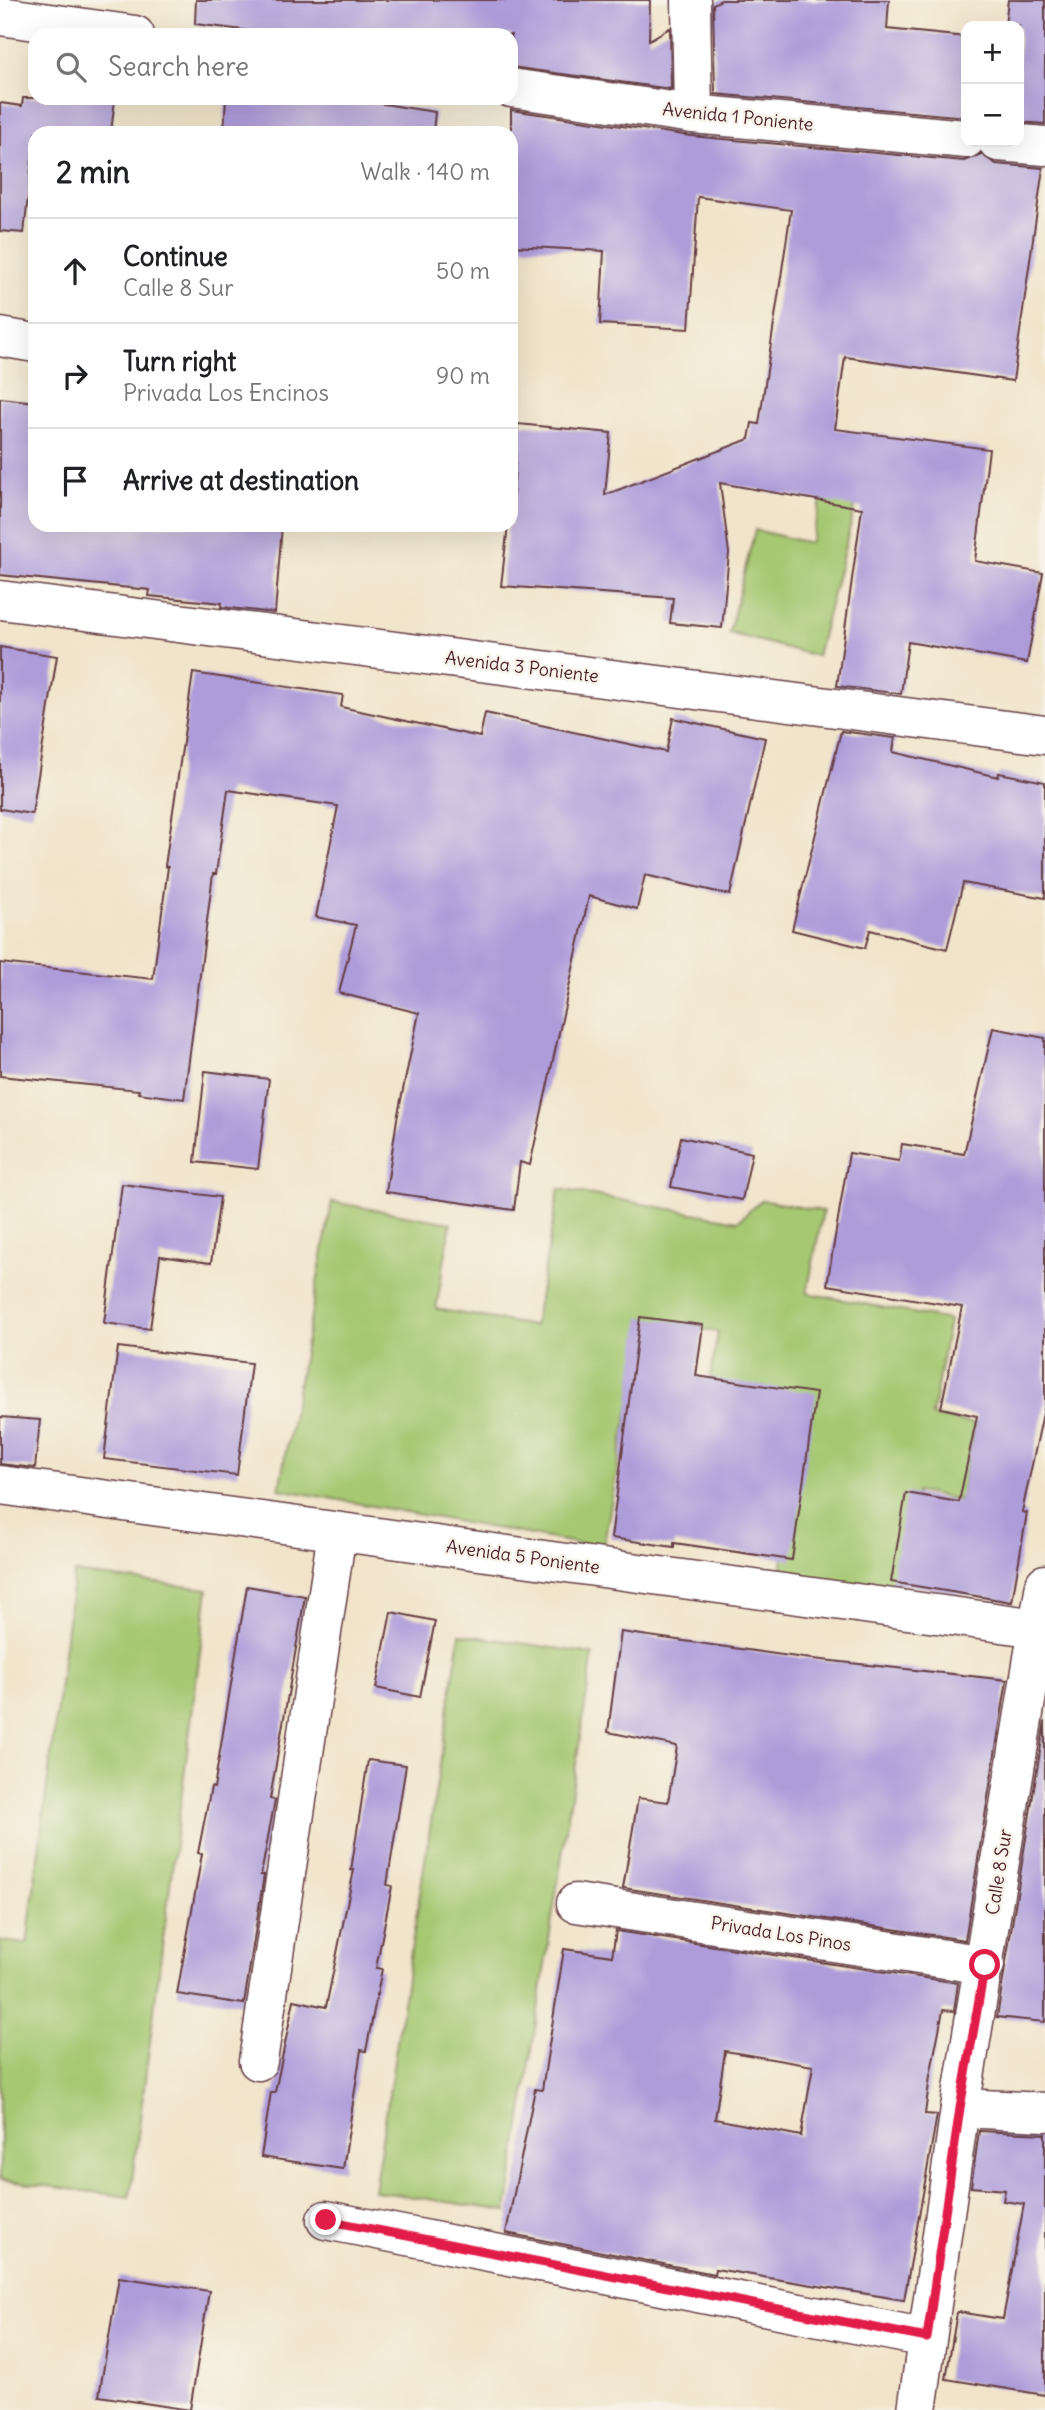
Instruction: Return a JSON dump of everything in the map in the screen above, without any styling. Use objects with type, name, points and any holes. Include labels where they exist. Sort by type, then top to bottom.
[{"type":"street","points":[[691,0],[693,114]]},
{"type":"street","points":[[0,16],[85,28]]},
{"type":"street","name":"Avenida 1 Poniente","points":[[518,89],[693,114],[961,139]]},
{"type":"street","points":[[1024,144],[1045,146]]},
{"type":"street","points":[[0,337],[28,341]]},
{"type":"street","name":"Avenida 3 Poniente","points":[[0,600],[1045,735]]},
{"type":"street","name":"Avenida 5 Poniente","points":[[0,1485],[1040,1629]]},
{"type":"street","points":[[258,2061],[337,1532]]},
{"type":"street","name":"Calle 8 Sur","points":[[917,2410],[960,2108],[1040,1629],[1045,1584]]},
{"type":"street","name":"Privada Los Pinos","points":[[576,1903],[985,1965]]},
{"type":"street","points":[[960,2108],[1045,2112]]},
{"type":"street","points":[[326,2220],[927,2338]]},
{"type":"green space","points":[[834,452],[867,460],[817,656],[729,633],[755,530],[810,543]]},
{"type":"green space","points":[[559,1189],[738,1221],[761,1200],[823,1211],[807,1293],[949,1320],[932,1416],[975,1424],[960,1500],[917,1492],[897,1602],[779,1580],[812,1398],[710,1379],[718,1332],[645,1319],[603,1548],[279,1489],[332,1202],[451,1223],[436,1309],[534,1326]]},
{"type":"green space","points":[[74,1573],[208,1589],[130,2197],[0,2180],[0,1941],[27,1944]]},
{"type":"green space","points":[[460,1634],[593,1654],[507,2211],[374,2191]]},
{"type":"building","points":[[196,0],[650,0],[649,40],[670,28],[671,89],[518,68],[518,28],[228,28],[195,24]]},
{"type":"building","points":[[721,0],[889,0],[887,29],[961,36],[961,117],[715,94],[713,4]]},
{"type":"building","points":[[1008,0],[1045,0],[1045,124],[1024,122],[1024,21],[1006,21]]},
{"type":"building","points":[[23,98],[28,98],[28,105],[114,105],[112,126],[28,126],[28,197],[24,233],[0,231],[0,103],[22,106]]},
{"type":"building","points":[[226,105],[390,105],[435,112],[434,126],[224,126]]},
{"type":"building","points":[[511,110],[691,136],[964,161],[981,154],[996,164],[1043,168],[1013,381],[845,357],[835,429],[989,449],[975,561],[1043,573],[1027,663],[908,642],[901,694],[837,686],[862,508],[720,483],[729,553],[722,628],[670,623],[673,598],[501,586],[507,532],[518,532],[518,424],[611,433],[605,495],[749,439],[752,423],[759,424],[791,210],[698,197],[689,329],[600,324],[604,251],[518,246],[518,126],[511,126]]},
{"type":"building","points":[[0,398],[28,401],[28,532],[281,532],[275,613],[221,607],[222,603],[149,596],[150,590],[0,575]]},
{"type":"building","points":[[0,647],[57,656],[32,814],[0,809]]},
{"type":"building","points":[[193,673],[343,695],[341,707],[480,737],[485,713],[666,752],[673,718],[765,738],[730,895],[645,875],[637,909],[589,896],[530,1165],[520,1162],[514,1210],[386,1192],[397,1119],[419,1013],[339,993],[356,925],[316,917],[338,806],[228,790],[216,874],[213,874],[184,1099],[138,1093],[139,1090],[0,1076],[0,963],[153,979],[168,867],[165,866]]},
{"type":"building","points":[[841,731],[895,738],[893,752],[998,777],[999,773],[1045,782],[1045,898],[963,883],[947,949],[870,930],[865,948],[792,930]]},
{"type":"building","points":[[993,1028],[1045,1038],[1045,1404],[1022,1512],[1027,1513],[1012,1602],[891,1582],[906,1493],[959,1502],[977,1416],[941,1408],[962,1307],[827,1285],[849,1153],[899,1161],[902,1144],[964,1154]]},
{"type":"building","points":[[205,1071],[269,1079],[258,1169],[195,1162]]},
{"type":"building","points":[[681,1137],[752,1153],[742,1200],[671,1187]]},
{"type":"building","points":[[122,1184],[220,1197],[211,1263],[160,1256],[150,1329],[104,1323]]},
{"type":"building","points":[[640,1317],[703,1325],[696,1376],[816,1393],[792,1560],[674,1543],[674,1547],[611,1538]]},
{"type":"building","points":[[118,1347],[251,1363],[237,1475],[104,1459]]},
{"type":"building","points":[[0,1417],[40,1420],[35,1468],[0,1464]]},
{"type":"building","points":[[247,1586],[305,1596],[270,1799],[275,1800],[261,1875],[264,1875],[244,2004],[177,1994],[202,1854],[198,1853],[211,1787],[214,1788]]},
{"type":"building","points":[[391,1612],[435,1621],[420,1697],[376,1688]]},
{"type":"building","points":[[621,1632],[804,1658],[1007,1680],[965,1940],[623,1888],[638,1798],[668,1802],[677,1746],[608,1732]]},
{"type":"building","points":[[1045,1721],[1045,2022],[997,2017]]},
{"type":"building","points":[[368,1760],[406,1765],[387,1885],[392,1886],[376,1968],[382,1969],[366,2051],[361,2050],[343,2169],[261,2157],[271,2092],[275,2092],[294,2000],[326,2007],[354,1870],[351,1870]]},
{"type":"building","points":[[616,1931],[958,1983],[954,2011],[943,2010],[930,2076],[925,2114],[937,2115],[904,2300],[715,2269],[714,2274],[506,2233],[535,2089],[542,2090],[564,1949],[612,1956]],"holes":[[[725,2051],[813,2066],[801,2136],[715,2119]]]},
{"type":"building","points":[[979,2131],[1045,2134],[1045,2395],[946,2379],[957,2312],[1003,2319],[1024,2204],[1003,2201],[1005,2190],[971,2187]]},
{"type":"building","points":[[119,2277],[209,2291],[190,2410],[99,2396]]},
{"type":"route","points":[[326,2220],[927,2338],[960,2108],[985,1965]]}]
